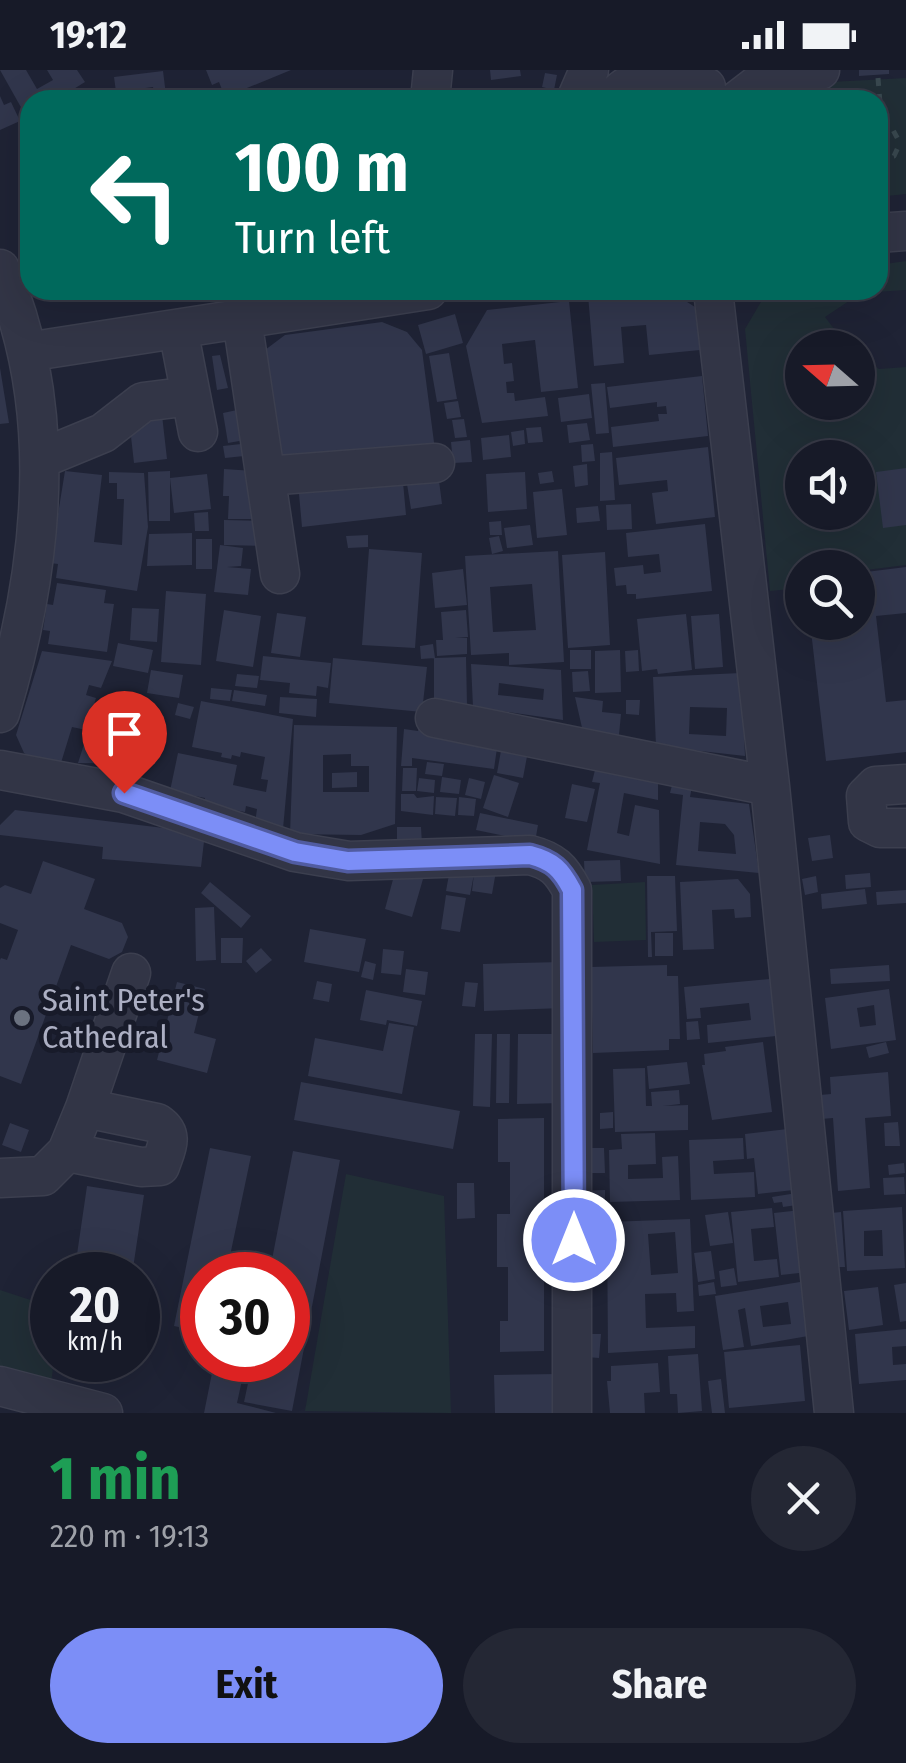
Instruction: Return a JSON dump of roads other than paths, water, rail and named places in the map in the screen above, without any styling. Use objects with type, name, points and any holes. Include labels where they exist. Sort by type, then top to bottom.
[{"type":"street","points":[[622,90],[635,77],[655,74],[716,83],[820,70]]},
{"type":"street","points":[[0,269],[27,352],[38,414],[40,459],[36,545],[0,712]]},
{"type":"street","points":[[27,352],[242,320],[324,300]]},
{"type":"street","points":[[714,300],[770,786],[834,1413]]},
{"type":"street","points":[[242,320],[280,574]]},
{"type":"street","points":[[40,459],[103,433],[143,402],[194,414],[178,329]]},
{"type":"street","points":[[266,476],[435,463]]},
{"type":"street","points":[[436,718],[770,786]]},
{"type":"street","points":[[0,770],[124,793],[295,852],[348,861],[530,855],[552,861],[563,872],[572,890],[572,1413]]},
{"type":"street","points":[[906,784],[876,786],[866,796],[868,822],[880,828],[906,828]]},
{"type":"street","points":[[0,1178],[43,1176],[66,1152],[86,1108],[131,972]]},
{"type":"street","points":[[66,1152],[141,1168],[160,1166],[170,1137],[167,1129],[158,1122],[86,1108]]},
{"type":"street","points":[[0,1386],[102,1413]]},
{"type":"place","name":"Saint Peter's Cathedral","points":[[22,1018]]}]
